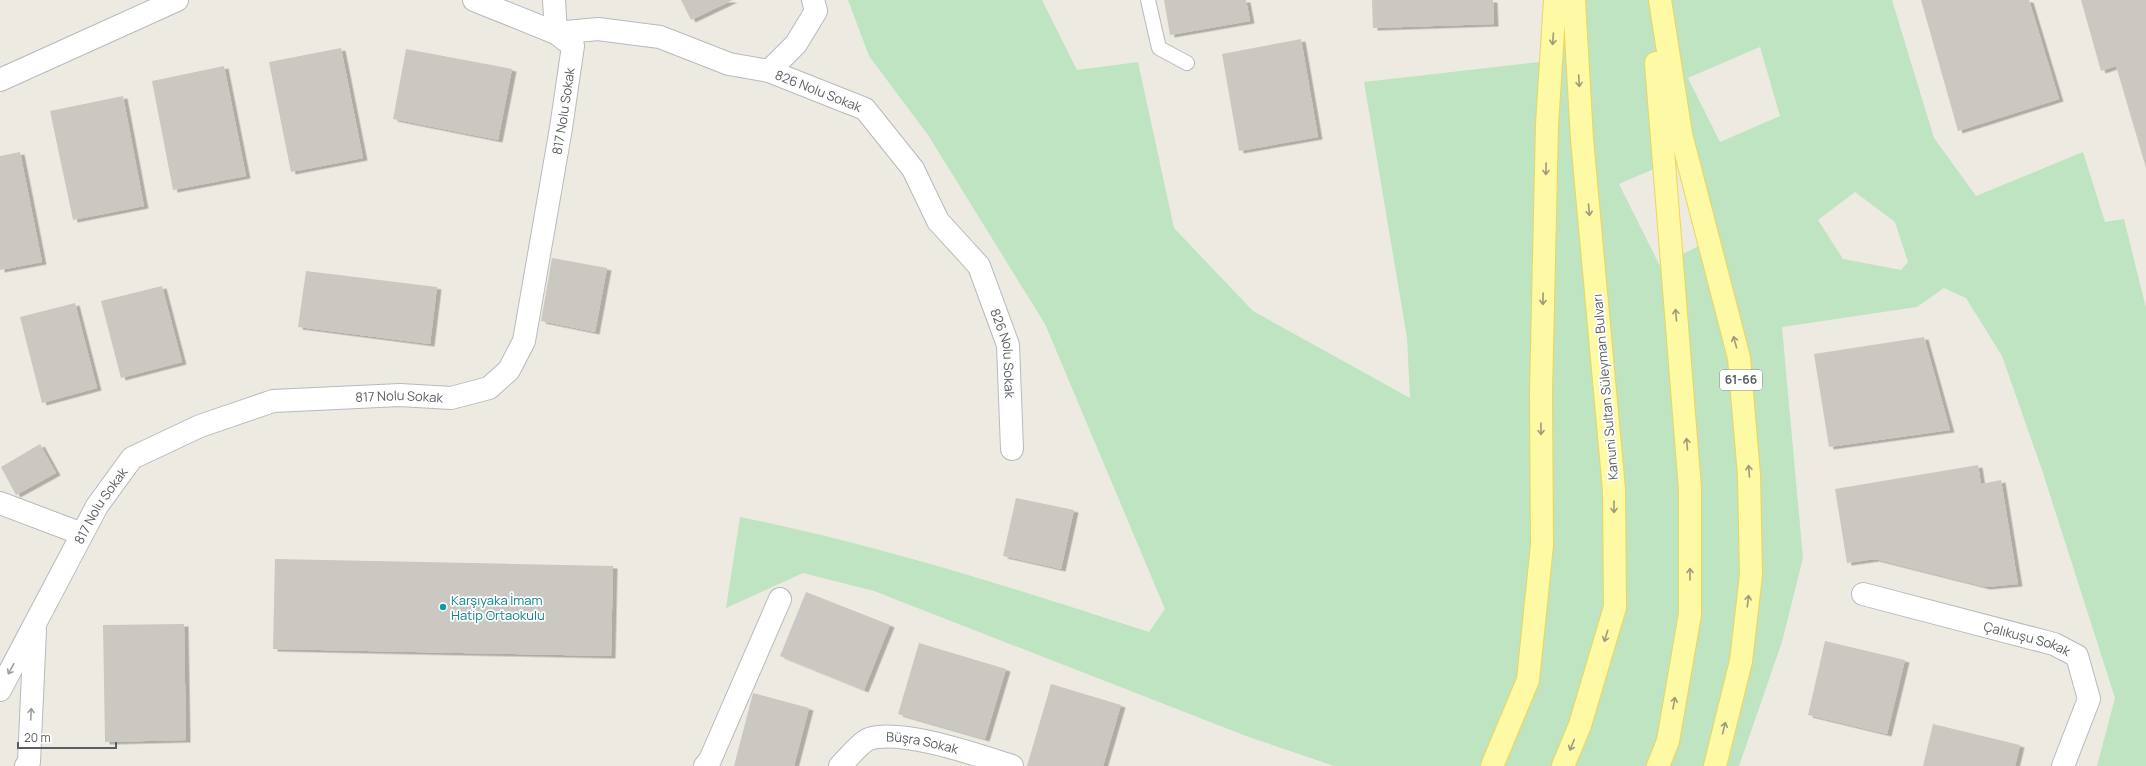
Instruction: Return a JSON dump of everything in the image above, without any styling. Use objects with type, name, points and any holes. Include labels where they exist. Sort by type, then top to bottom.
[{"type":"main road","points":[[1492,766],[1528,680],[1542,545],[1541,393],[1547,133],[1555,0]]},
{"type":"main road","name":"Kanuni Sultan Süleyman Bulvarı","points":[[1563,766],[1580,725],[1615,607],[1614,490],[1582,139],[1574,0]]},
{"type":"main road","points":[[1651,0],[1690,489],[1690,614],[1668,741],[1658,766]]},
{"type":"main road","name":"61-66","points":[[1660,0],[1681,134],[1739,358],[1749,475],[1751,575],[1740,661],[1715,766]]},
{"type":"street","points":[[0,80],[177,0]]},
{"type":"street","name":"826 Nolu Sokak","points":[[474,0],[556,33],[598,29],[660,37],[729,64],[769,71],[865,109],[913,169],[938,221],[979,266],[1008,345],[1012,449]]},
{"type":"street","points":[[554,0],[556,33]]},
{"type":"street","points":[[769,71],[796,44],[816,11],[813,0]]},
{"type":"street","name":"817 Nolu Sokak","points":[[0,690],[97,506],[132,458],[200,426],[273,401],[400,395],[451,398],[489,388],[509,370],[524,341],[561,128],[572,54],[573,46],[556,33]]},
{"type":"street","points":[[0,503],[82,534]]},
{"type":"street","name":"Çalıkuşu Sokak","points":[[1863,594],[2054,644],[2077,656],[2089,699],[2064,766]]},
{"type":"street","points":[[705,766],[710,760],[780,599]]},
{"type":"street","name":"817 Nolu Sokak","points":[[26,766],[29,762],[36,624]]},
{"type":"street","name":"Büşra Sokak","points":[[840,766],[869,739],[896,736],[961,750],[1012,766]]},
{"type":"lane","points":[[1148,0],[1159,48],[1187,63]]},
{"type":"green space","points":[[848,0],[1042,0],[1077,70],[1138,62],[1174,228],[1253,311],[1410,398],[1407,338],[1364,82],[1556,60],[1556,0],[1892,0],[1934,138],[1976,196],[2083,152],[2105,222],[2124,219],[2146,308],[2146,766],[2097,766],[2115,698],[2042,470],[2002,356],[1966,298],[1944,288],[1917,307],[1782,327],[1803,558],[1782,642],[1739,766],[1334,766],[1246,736],[874,591],[803,573],[726,608],[740,517],[792,528],[946,568],[1149,632],[1165,609],[1045,324],[928,135],[869,56]],"holes":[[[1760,47],[1780,116],[1720,142],[1688,78]],[[1684,156],[1716,237],[1660,266],[1619,184]],[[1855,192],[1895,222],[1908,262],[1901,270],[1843,259],[1818,220]]]},
{"type":"building","points":[[681,0],[733,0],[691,20]]},
{"type":"building","points":[[1164,0],[1246,0],[1250,21],[1170,35]]},
{"type":"building","points":[[1372,0],[1493,0],[1494,24],[1373,28]]},
{"type":"building","points":[[1921,0],[2029,0],[2059,99],[1958,131]]},
{"type":"building","points":[[2081,0],[2146,0],[2146,168],[2116,66],[2101,71]]},
{"type":"building","points":[[1301,39],[1318,137],[1239,151],[1222,54]]},
{"type":"building","points":[[341,48],[363,158],[291,172],[269,62]]},
{"type":"building","points":[[406,49],[512,69],[498,140],[393,119]]},
{"type":"building","points":[[224,66],[246,176],[173,190],[152,81]]},
{"type":"building","points":[[123,96],[144,206],[73,220],[50,111]]},
{"type":"building","points":[[20,152],[42,262],[0,270],[0,156]]},
{"type":"building","points":[[552,258],[607,268],[595,332],[541,321]]},
{"type":"building","points":[[306,271],[437,287],[430,344],[298,327]]},
{"type":"building","points":[[162,286],[182,362],[121,378],[101,301]]},
{"type":"building","points":[[75,303],[97,388],[42,403],[20,317]]},
{"type":"building","points":[[1924,337],[1950,430],[1829,447],[1814,354]]},
{"type":"building","points":[[40,444],[56,473],[16,495],[1,467]]},
{"type":"building","points":[[1978,465],[1981,484],[2001,480],[2018,584],[1986,587],[1875,559],[1847,563],[1835,489]]},
{"type":"building","points":[[1016,498],[1074,510],[1061,569],[1003,556]]},
{"type":"building","name":"Karşıyaka İmam Hatip Ortaokulu","points":[[275,559],[613,566],[611,656],[273,649]]},
{"type":"building","points":[[806,592],[890,625],[864,690],[780,656]]},
{"type":"building","points":[[184,624],[186,740],[105,742],[103,625]]},
{"type":"building","points":[[1825,641],[1905,660],[1887,734],[1808,715]]},
{"type":"building","points":[[919,643],[1006,669],[985,739],[898,714]]},
{"type":"building","points":[[1051,684],[1121,705],[1103,766],[1027,766]]},
{"type":"building","points":[[753,693],[809,708],[794,766],[734,766]]},
{"type":"building","points":[[1933,724],[2020,745],[2015,766],[1923,766]]},
{"type":"place","name":"Karşıyaka İmam Hatip Ortaokulu","points":[[443,607]]}]
